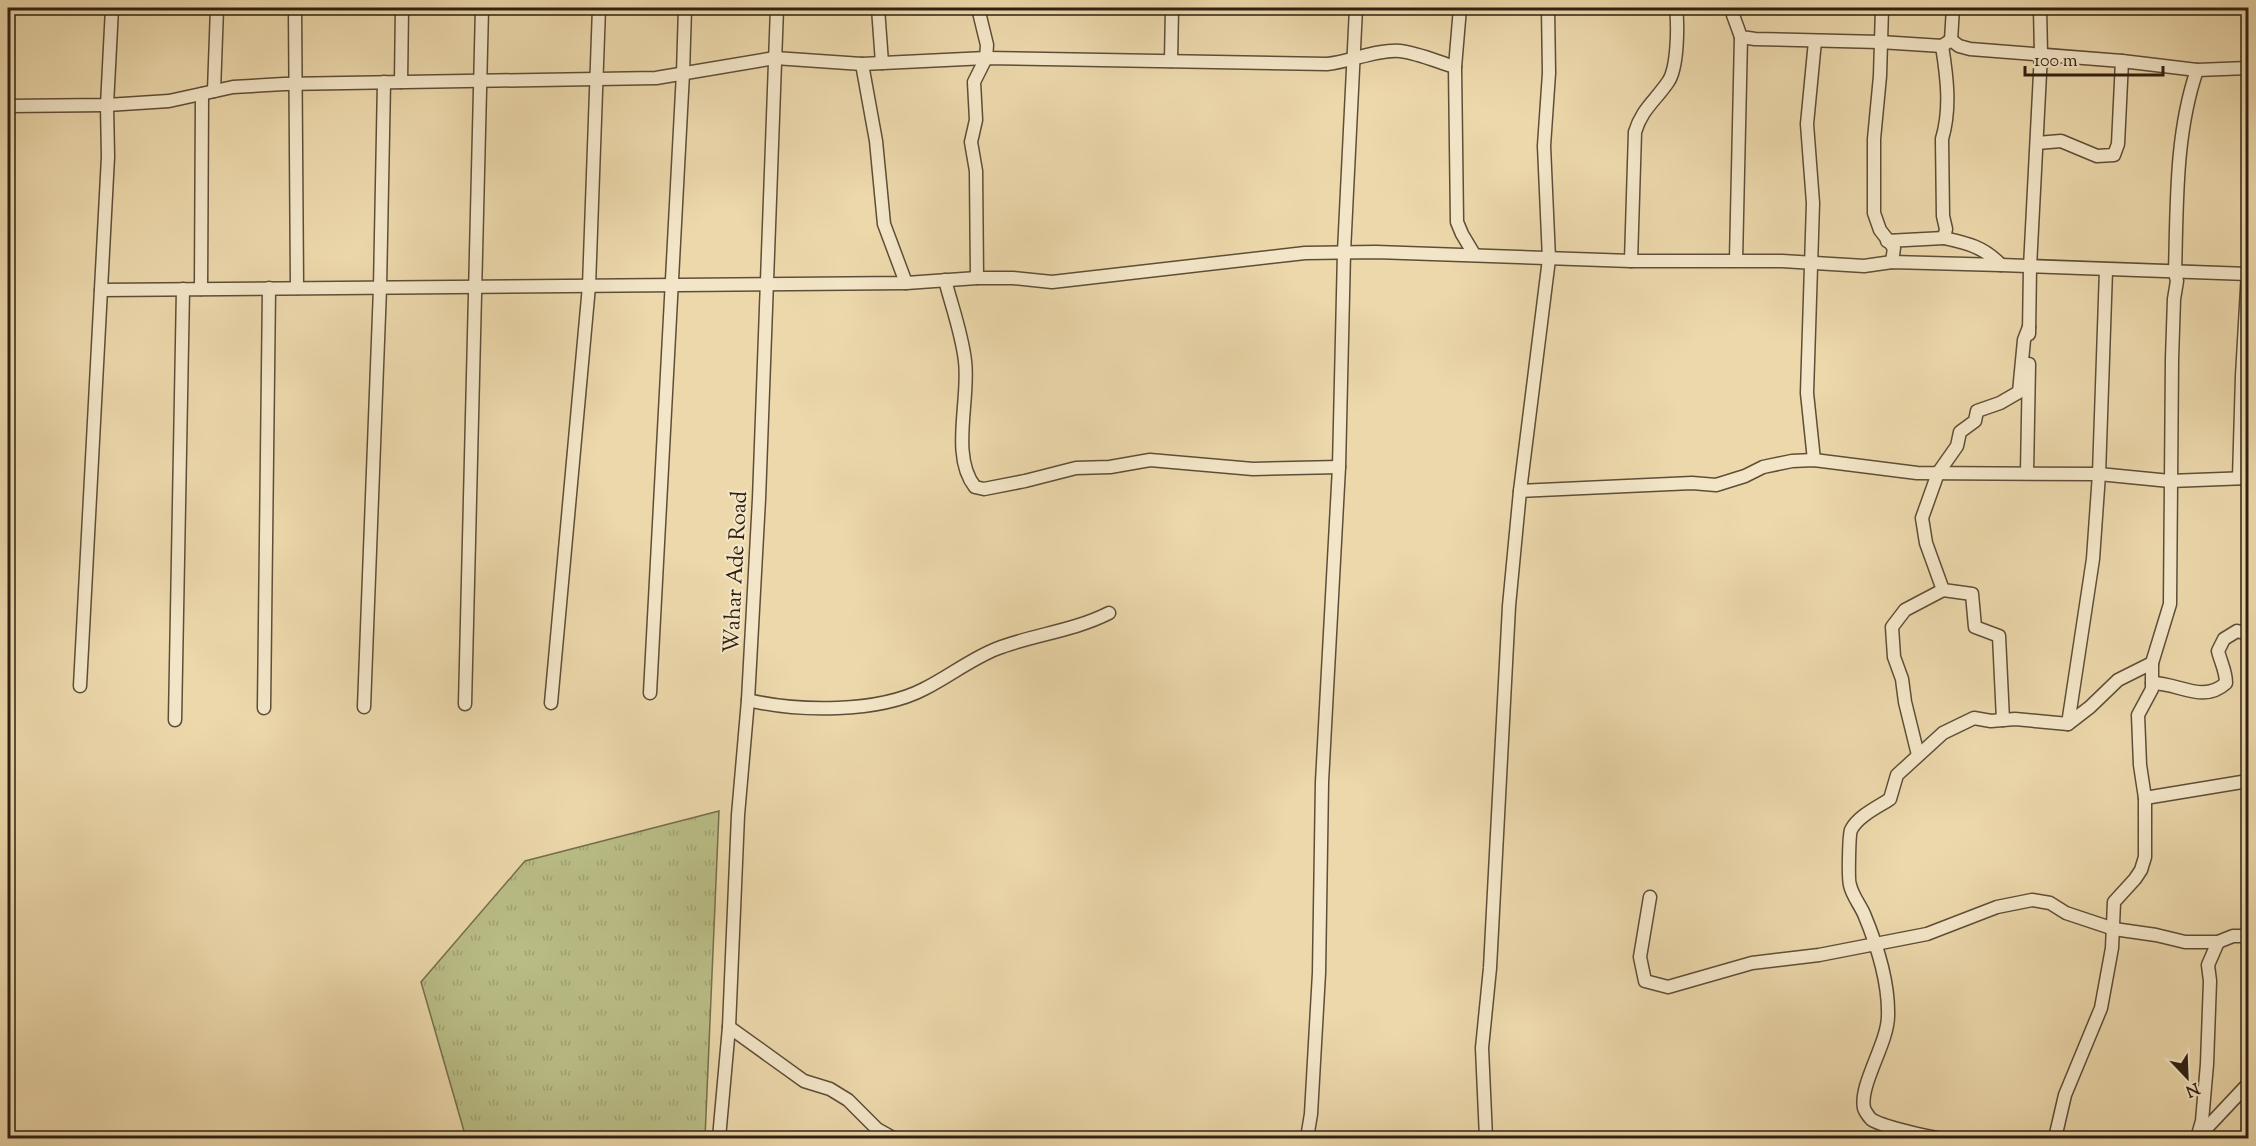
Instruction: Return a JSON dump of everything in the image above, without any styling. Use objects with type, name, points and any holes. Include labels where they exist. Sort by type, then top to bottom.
[{"type":"street","points":[[81,686],[108,158],[107,105],[112,8]]},
{"type":"street","points":[[201,289],[208,92],[217,8]]},
{"type":"street","points":[[295,8],[297,288]]},
{"type":"street","points":[[401,82],[402,8]]},
{"type":"street","points":[[465,704],[482,8]]},
{"type":"street","points":[[551,703],[589,286],[599,8]]},
{"type":"street","points":[[650,693],[684,73],[685,8]]},
{"type":"street","name":"Wahar Ade Road","points":[[719,1138],[729,1027],[738,815],[748,700],[777,8]]},
{"type":"street","points":[[878,8],[882,63]]},
{"type":"street","points":[[976,278],[976,171],[971,142],[976,120],[974,82],[986,58],[987,45],[978,8]]},
{"type":"street","points":[[1171,61],[1172,8]]},
{"type":"street","points":[[1307,1138],[1311,1114],[1319,973],[1322,782],[1339,467],[1344,252],[1356,8]]},
{"type":"street","points":[[1460,8],[1455,67],[1458,222],[1474,254]]},
{"type":"street","points":[[1486,1138],[1482,1048],[1490,968],[1509,606],[1520,491],[1550,259],[1544,146],[1549,73],[1548,8]]},
{"type":"street","points":[[1631,261],[1635,132],[1646,107],[1670,80],[1675,57],[1676,8]]},
{"type":"street","points":[[1735,8],[1733,15],[1741,37],[1736,260]]},
{"type":"street","points":[[1882,8],[1880,76],[1874,139],[1874,213],[1880,230],[1894,248],[1892,262]]},
{"type":"street","points":[[1944,237],[1946,229],[1943,216],[1942,139],[1946,127],[1947,43],[1953,8]]},
{"type":"street","points":[[2027,473],[2030,267],[2041,54],[2040,8]]},
{"type":"street","points":[[1741,37],[1767,40],[1947,43],[1970,50],[2122,61],[2197,70],[2248,68]]},
{"type":"street","points":[[1814,460],[1807,393],[1813,203],[1807,124],[1815,41]]},
{"type":"street","points":[[8,106],[107,105],[169,100],[233,87],[295,84],[656,78],[775,58],[862,64],[986,58],[1327,64],[1400,51],[1455,67]]},
{"type":"street","points":[[2037,143],[2061,141],[2097,156],[2114,155],[2118,144],[2122,61]]},
{"type":"street","points":[[862,64],[876,141],[884,224],[906,283]]},
{"type":"street","points":[[2055,1138],[2065,1095],[2101,1008],[2114,929],[2114,902],[2135,879],[2145,857],[2145,798],[2140,765],[2138,715],[2152,689],[2152,663],[2170,604],[2172,494],[2170,481],[2179,159],[2188,95],[2197,70]]},
{"type":"street","points":[[364,707],[380,288],[384,82]]},
{"type":"street","points":[[1887,241],[1944,237],[1989,252],[2001,265]]},
{"type":"street","points":[[101,290],[767,285],[906,283],[976,278],[1013,278],[1052,282],[1305,253],[1344,252],[1474,254],[1631,261],[1736,260],[1864,266],[1892,262],[2175,273],[2248,273],[2242,376],[2244,478],[2170,481],[2099,474],[1905,472],[1814,460],[1792,461],[1763,467],[1745,476],[1716,485],[1692,483],[1520,491]]},
{"type":"street","points":[[2068,724],[2093,559],[2099,474],[2106,270]]},
{"type":"street","points":[[945,280],[965,362],[963,458],[967,477],[975,487],[984,489],[1076,468],[1110,467],[1150,460],[1254,469],[1339,467]]},
{"type":"street","points":[[264,708],[268,288]]},
{"type":"street","points":[[175,720],[183,289]]},
{"type":"street","points":[[1943,590],[1926,543],[1922,518],[1938,473],[1958,446],[1960,432],[1975,421],[1977,411],[2000,403],[2019,392],[2024,340],[2029,327]]},
{"type":"street","points":[[1918,755],[1905,702],[1902,679],[1894,657],[1892,627],[1905,610],[1943,590],[1972,594],[1975,627],[1999,636],[2003,720]]},
{"type":"street","points":[[748,700],[789,707],[866,706],[908,696],[993,650],[1020,640],[1074,628],[1109,613]]},
{"type":"street","points":[[2152,683],[2164,683],[2202,693],[2217,692],[2226,683],[2226,670],[2221,664],[2218,651],[2224,639],[2237,631],[2248,634]]},
{"type":"street","points":[[1937,1138],[1871,1119],[1864,1109],[1864,1094],[1885,1037],[1888,1016],[1886,990],[1875,944],[1849,884],[1851,831],[1863,817],[1890,799],[1896,775],[1943,734],[1974,718],[1991,721],[2015,719],[2068,724],[2118,680],[2152,663]]},
{"type":"street","points":[[2145,798],[2248,781]]},
{"type":"street","points":[[1650,897],[1640,957],[1645,981],[1668,987],[1752,963],[1819,955],[1927,934],[1997,908],[2032,900],[2050,903],[2066,913],[2114,929],[2185,942],[2218,942],[2233,936],[2248,936]]},
{"type":"street","points":[[2198,1138],[2202,1121],[2207,1064],[2210,981],[2208,965],[2218,942]]},
{"type":"street","points":[[729,1027],[804,1081],[830,1089],[848,1100],[877,1129],[893,1138]]},
{"type":"street","points":[[2198,1138],[2248,1084]]},
{"type":"green space","points":[[719,811],[705,1138],[466,1138],[421,982],[525,861]]}]
